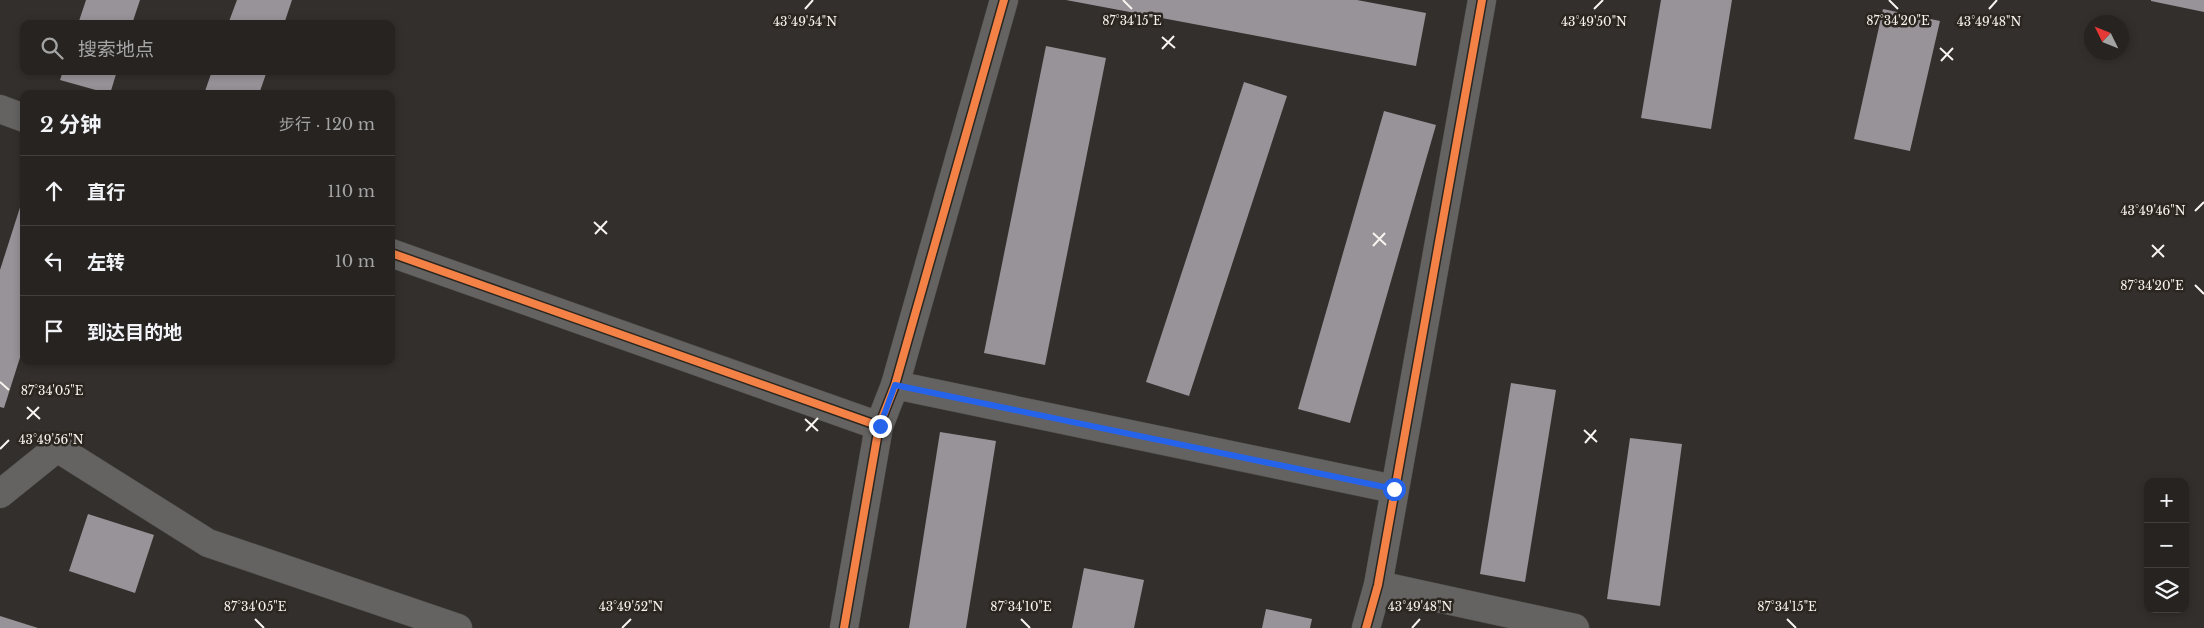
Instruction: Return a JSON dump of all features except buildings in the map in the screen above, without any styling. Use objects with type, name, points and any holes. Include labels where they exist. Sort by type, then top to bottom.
[{"type":"street","points":[[844,628],[880,426],[895,385],[1004,0]]},
{"type":"street","points":[[1366,628],[1378,585],[1482,0]]},
{"type":"street","points":[[0,109],[20,116]]},
{"type":"street","points":[[395,254],[880,426]]},
{"type":"street","points":[[895,385],[1394,489]]},
{"type":"street","points":[[0,494],[57,448],[208,543],[458,628]]},
{"type":"street","points":[[1378,585],[1575,628]]},
{"type":"cycle path","points":[[844,628],[879,426],[895,385],[1004,0]]},
{"type":"cycle path","points":[[1366,628],[1378,585],[1482,0]]},
{"type":"cycle path","points":[[395,254],[879,426]]},
{"type":"route","points":[[880,426],[895,385],[1394,489]]}]
